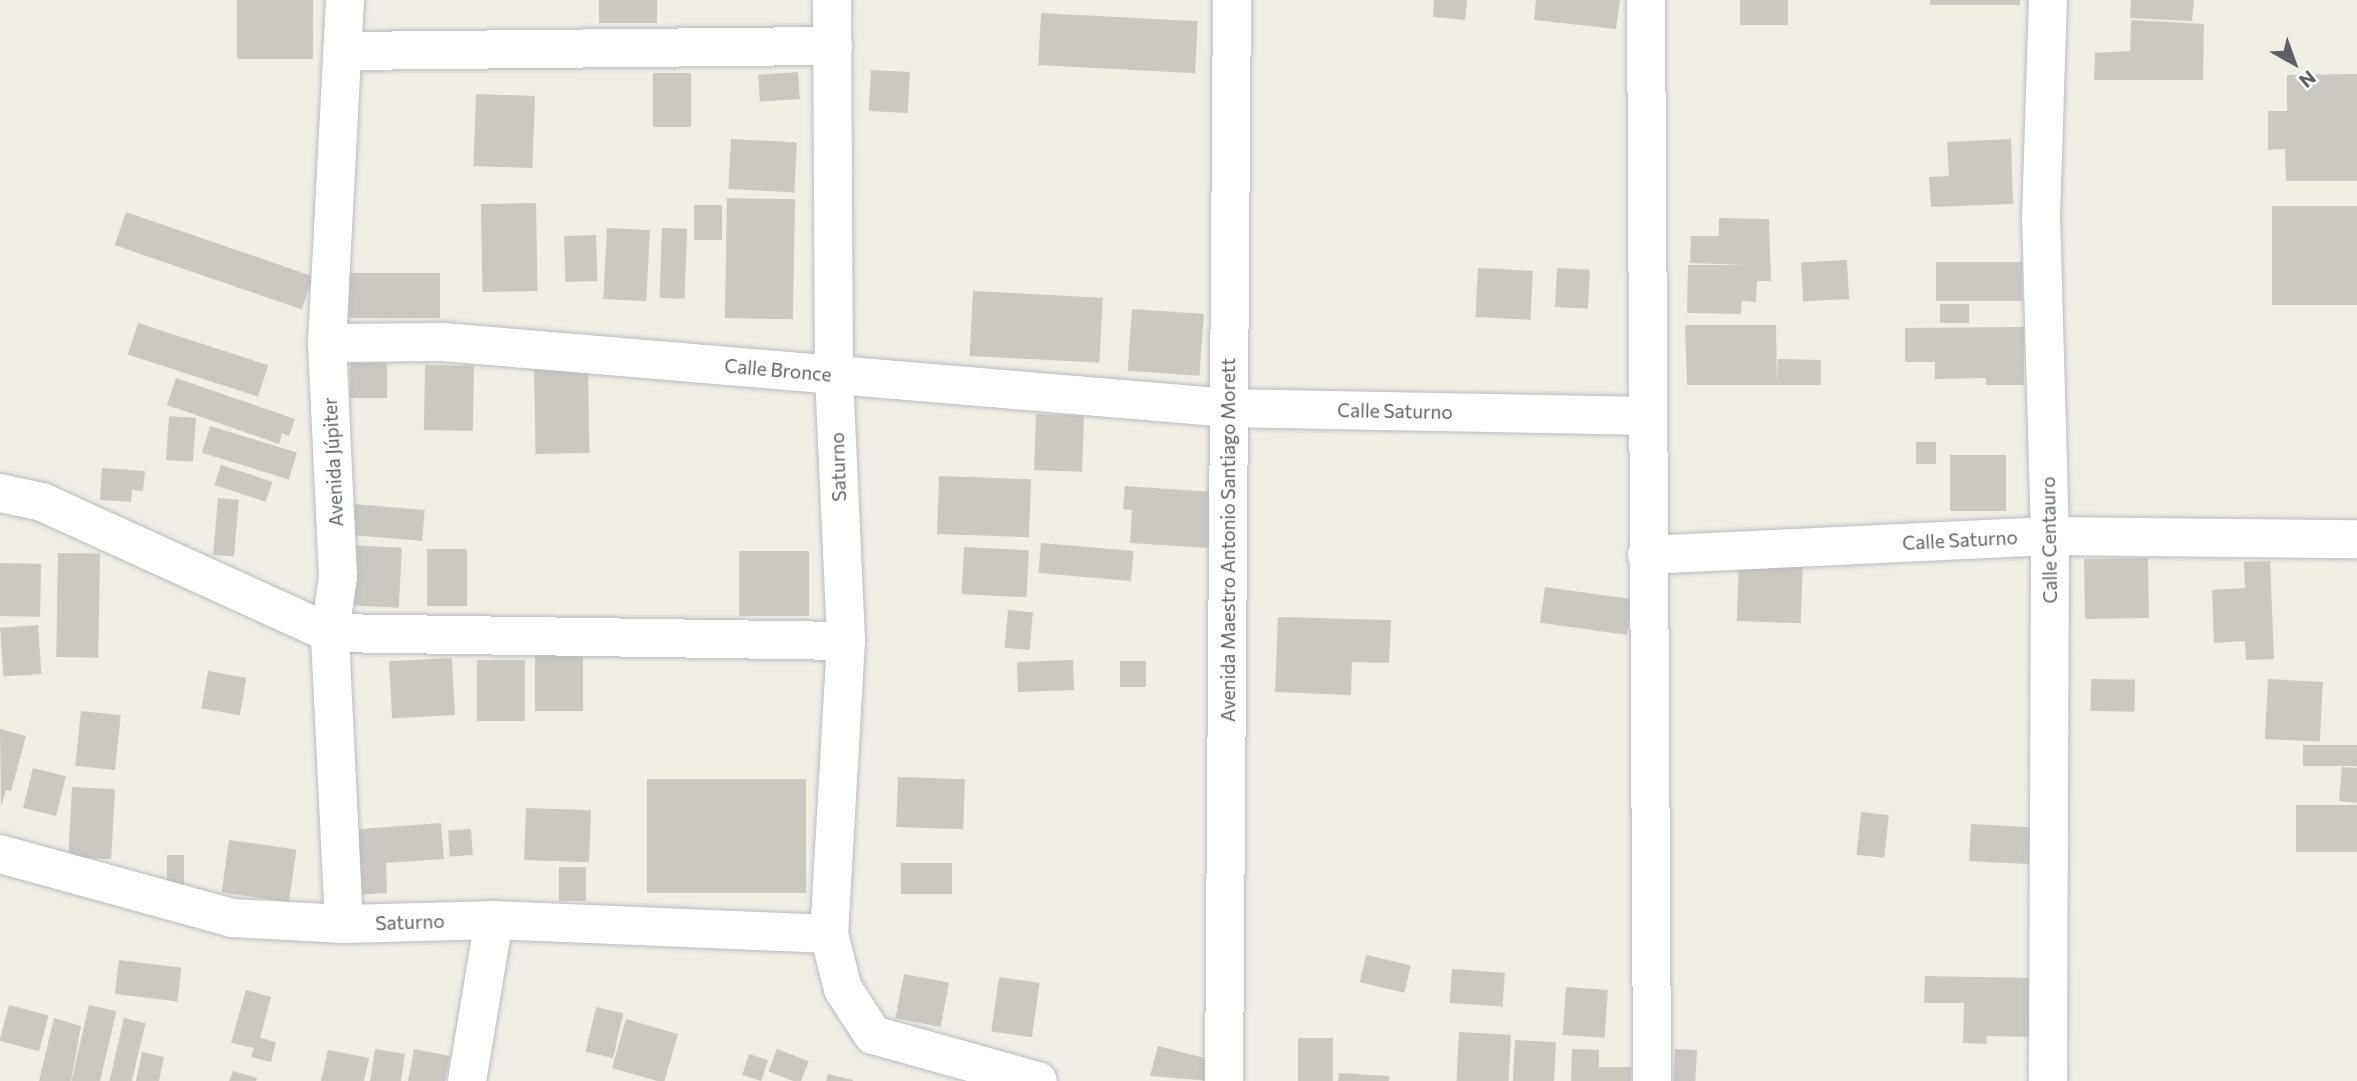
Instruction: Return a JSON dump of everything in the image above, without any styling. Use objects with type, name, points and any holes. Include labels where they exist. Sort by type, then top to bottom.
[{"type":"street","name":"Avenida Júpiter","points":[[344,924],[331,633],[338,576],[327,343],[345,51],[345,0]]},
{"type":"street","name":"Saturno","points":[[832,0],[834,375],[846,641],[829,934],[843,989],[873,1035],[1038,1081]]},
{"type":"street","name":"Avenida Maestro Antonio Santiago Morett","points":[[1224,1081],[1232,0]]},
{"type":"street","points":[[1646,0],[1645,416],[1652,1081]]},
{"type":"street","name":"Calle Centauro","points":[[2049,0],[2041,219],[2050,536],[2049,1081]]},
{"type":"street","points":[[345,51],[833,47]]},
{"type":"street","name":"Calle Bronce","points":[[327,343],[443,342],[1229,408]]},
{"type":"street","name":"Calle Saturno","points":[[1229,408],[1645,416]]},
{"type":"street","points":[[0,493],[42,502],[331,633],[846,641]]},
{"type":"street","name":"Calle Saturno","points":[[1647,555],[2050,536],[2357,539]]},
{"type":"street","name":"Saturno","points":[[0,854],[232,918],[344,924],[494,920],[829,934]]},
{"type":"street","points":[[467,1081],[494,920]]},
{"type":"building","points":[[237,0],[313,0],[313,59],[237,59]]},
{"type":"building","points":[[599,0],[657,0],[657,23],[599,23]]},
{"type":"building","points":[[1434,0],[1467,0],[1465,20],[1433,17]]},
{"type":"building","points":[[1536,0],[1620,0],[1616,29],[1534,20]]},
{"type":"building","points":[[1740,0],[1788,0],[1788,25],[1740,25]]},
{"type":"building","points":[[1930,0],[2020,0],[2020,5],[1930,5]]},
{"type":"building","points":[[2131,0],[2194,0],[2192,21],[2130,18]]},
{"type":"building","points":[[1041,13],[1198,21],[1195,73],[1038,65]]},
{"type":"building","points":[[2131,20],[2204,24],[2203,80],[2094,80],[2095,53],[2130,51]]},
{"type":"building","points":[[871,70],[910,72],[908,113],[869,111]]},
{"type":"building","points":[[798,72],[800,99],[760,102],[758,75]]},
{"type":"building","points":[[653,73],[691,73],[691,127],[653,127]]},
{"type":"building","points":[[2357,74],[2357,181],[2286,181],[2285,149],[2268,150],[2268,111],[2287,111],[2287,75]]},
{"type":"building","points":[[476,94],[535,96],[532,168],[473,166]]},
{"type":"building","points":[[731,139],[797,142],[794,192],[728,189]]},
{"type":"building","points":[[2011,139],[2013,204],[1931,207],[1929,177],[1949,176],[1947,142]]},
{"type":"building","points":[[727,198],[795,199],[793,319],[725,318]]},
{"type":"building","points":[[536,203],[538,291],[483,292],[481,204]]},
{"type":"building","points":[[694,205],[722,205],[722,240],[694,240]]},
{"type":"building","points":[[2272,206],[2357,206],[2357,305],[2272,305]]},
{"type":"building","points":[[126,212],[313,276],[302,310],[115,245]]},
{"type":"building","points":[[1719,218],[1769,219],[1771,281],[1757,281],[1756,302],[1742,301],[1741,314],[1687,313],[1688,265],[1746,265],[1690,263],[1691,236],[1719,236]]},
{"type":"building","points":[[607,228],[650,230],[646,301],[603,299]]},
{"type":"building","points":[[662,228],[687,229],[685,299],[660,298]]},
{"type":"building","points":[[596,235],[598,281],[566,282],[564,236]]},
{"type":"building","points":[[1847,260],[1849,299],[1803,301],[1801,262]]},
{"type":"building","points":[[1936,262],[2022,262],[2022,301],[1936,301]]},
{"type":"building","points":[[1478,268],[1533,271],[1530,320],[1475,317]]},
{"type":"building","points":[[1557,268],[1590,270],[1588,309],[1555,307]]},
{"type":"building","points":[[349,273],[440,273],[440,318],[349,318]]},
{"type":"building","points":[[973,291],[1103,298],[1099,363],[970,356]]},
{"type":"building","points":[[1940,304],[1969,304],[1969,323],[1940,323]]},
{"type":"building","points":[[1132,309],[1204,314],[1199,376],[1128,371]]},
{"type":"building","points":[[138,323],[268,365],[258,397],[128,354]]},
{"type":"building","points":[[1685,325],[1776,325],[1777,382],[1778,359],[1821,360],[1821,385],[1687,385]]},
{"type":"building","points":[[2024,327],[2024,385],[1986,385],[1986,378],[1935,379],[1935,362],[1905,362],[1905,328]]},
{"type":"building","points":[[350,363],[387,363],[387,398],[350,398]]},
{"type":"building","points":[[425,365],[474,366],[473,431],[424,430]]},
{"type":"building","points":[[588,365],[590,453],[536,454],[534,366]]},
{"type":"building","points":[[176,378],[295,419],[289,436],[282,433],[279,444],[167,405]]},
{"type":"building","points":[[1036,414],[1084,416],[1082,472],[1034,470]]},
{"type":"building","points":[[169,416],[196,418],[193,462],[166,460]]},
{"type":"building","points":[[210,426],[297,453],[289,479],[202,453]]},
{"type":"building","points":[[1916,442],[1936,442],[1936,464],[1916,464]]},
{"type":"building","points":[[1950,455],[2006,455],[2006,511],[1950,511]]},
{"type":"building","points":[[221,465],[272,482],[266,502],[215,485]]},
{"type":"building","points":[[102,468],[145,471],[143,491],[132,490],[131,502],[100,500]]},
{"type":"building","points":[[939,476],[1031,479],[1029,537],[937,534]]},
{"type":"building","points":[[1125,486],[1213,492],[1209,548],[1130,543],[1132,510],[1123,509]]},
{"type":"building","points":[[218,498],[239,500],[234,557],[213,555]]},
{"type":"building","points":[[355,504],[425,510],[422,541],[352,535]]},
{"type":"building","points":[[1041,543],[1134,551],[1131,581],[1038,573]]},
{"type":"building","points":[[348,545],[402,548],[399,608],[345,605]]},
{"type":"building","points":[[964,547],[1029,550],[1026,597],[962,594]]},
{"type":"building","points":[[427,549],[467,549],[467,606],[427,606]]},
{"type":"building","points":[[739,551],[809,551],[809,616],[739,616]]},
{"type":"building","points":[[58,553],[100,554],[98,658],[56,657]]},
{"type":"building","points":[[1739,557],[1803,559],[1801,623],[1737,621]]},
{"type":"building","points":[[2148,558],[2149,618],[2085,619],[2084,559]]},
{"type":"building","points":[[2270,561],[2274,659],[2246,660],[2245,641],[2214,643],[2212,590],[2245,588],[2244,562]]},
{"type":"building","points":[[0,563],[41,564],[40,617],[0,616]]},
{"type":"building","points":[[1545,587],[1632,599],[1627,635],[1540,623]]},
{"type":"building","points":[[1008,610],[1033,612],[1030,650],[1005,648]]},
{"type":"building","points":[[1278,617],[1391,620],[1389,663],[1352,662],[1351,695],[1275,692]]},
{"type":"building","points":[[38,625],[41,674],[4,677],[0,628]]},
{"type":"building","points":[[535,651],[583,651],[583,711],[535,711]]},
{"type":"building","points":[[452,658],[455,715],[392,718],[389,661]]},
{"type":"building","points":[[477,660],[525,660],[525,721],[477,721]]},
{"type":"building","points":[[1073,660],[1074,690],[1018,692],[1017,662]]},
{"type":"building","points":[[1120,661],[1146,661],[1146,687],[1120,687]]},
{"type":"building","points":[[208,671],[246,678],[240,715],[201,708]]},
{"type":"building","points":[[2091,679],[2135,680],[2134,712],[2090,711]]},
{"type":"building","points":[[2268,679],[2323,682],[2320,742],[2265,739]]},
{"type":"building","points":[[81,711],[121,715],[115,770],[75,766]]},
{"type":"building","points":[[0,729],[26,736],[11,791],[6,790],[1,807]]},
{"type":"building","points":[[2303,745],[2357,745],[2357,766],[2303,766]]},
{"type":"building","points":[[2342,767],[2357,768],[2357,803],[2339,801]]},
{"type":"building","points":[[33,768],[66,776],[56,816],[23,808]]},
{"type":"building","points":[[898,777],[965,779],[963,829],[896,827]]},
{"type":"building","points":[[647,779],[806,779],[806,893],[647,893]]},
{"type":"building","points":[[72,787],[115,789],[111,859],[68,857]]},
{"type":"building","points":[[2296,805],[2357,805],[2357,852],[2296,852]]},
{"type":"building","points":[[526,808],[591,810],[589,862],[524,860]]},
{"type":"building","points":[[1861,812],[1889,815],[1884,858],[1857,855]]},
{"type":"building","points":[[441,823],[444,859],[386,863],[387,893],[352,895],[348,830]]},
{"type":"building","points":[[1971,824],[2032,827],[2030,864],[1969,861]]},
{"type":"building","points":[[471,829],[473,855],[450,857],[448,831]]},
{"type":"building","points":[[229,840],[296,849],[289,902],[222,892]]},
{"type":"building","points":[[167,855],[184,855],[184,891],[167,891]]},
{"type":"building","points":[[901,863],[952,863],[952,894],[901,894]]},
{"type":"building","points":[[559,867],[586,867],[586,901],[559,901]]},
{"type":"building","points":[[1366,955],[1411,965],[1405,993],[1360,982]]},
{"type":"building","points":[[119,960],[182,968],[177,1001],[115,994]]},
{"type":"building","points":[[1452,969],[1505,973],[1502,1007],[1450,1003]]},
{"type":"building","points":[[904,974],[949,983],[941,1027],[895,1018]]},
{"type":"building","points":[[1925,976],[2039,978],[2038,1037],[1987,1036],[1987,1044],[1963,1043],[1964,1003],[1924,1003]]},
{"type":"building","points":[[999,977],[1040,983],[1032,1037],[991,1031]]},
{"type":"building","points":[[1566,987],[1608,990],[1605,1038],[1563,1035]]},
{"type":"building","points":[[246,990],[271,997],[260,1038],[276,1042],[271,1062],[251,1057],[254,1048],[231,1043]]},
{"type":"building","points":[[9,1005],[49,1016],[39,1051],[0,1041]]},
{"type":"building","points":[[89,1005],[116,1011],[100,1081],[71,1081]]},
{"type":"building","points":[[596,1007],[623,1013],[613,1058],[586,1052]]},
{"type":"building","points":[[54,1018],[81,1026],[71,1081],[39,1081]]},
{"type":"building","points":[[124,1018],[145,1023],[132,1081],[109,1081]]},
{"type":"building","points":[[626,1019],[678,1034],[664,1081],[612,1068]]},
{"type":"building","points":[[1459,1032],[1511,1035],[1509,1081],[1456,1081]]},
{"type":"building","points":[[1298,1038],[1333,1038],[1333,1081],[1298,1081]]},
{"type":"building","points":[[1515,1040],[1556,1042],[1554,1081],[1513,1081]]},
{"type":"building","points":[[1158,1046],[1216,1061],[1211,1081],[1150,1076]]},
{"type":"building","points":[[375,1049],[405,1054],[401,1081],[370,1081]]},
{"type":"building","points":[[414,1049],[450,1056],[445,1081],[408,1081]]},
{"type":"building","points":[[777,1049],[809,1061],[801,1081],[793,1081],[768,1071]]},
{"type":"building","points":[[1572,1049],[1599,1050],[1599,1067],[1631,1067],[1631,1081],[1571,1081]]},
{"type":"building","points":[[1675,1049],[1697,1050],[1695,1081],[1673,1081]]},
{"type":"building","points":[[328,1050],[369,1058],[364,1081],[321,1081]]},
{"type":"building","points":[[142,1052],[164,1057],[159,1081],[136,1081]]},
{"type":"building","points":[[749,1054],[768,1060],[761,1081],[742,1075]]},
{"type":"building","points":[[233,1071],[257,1078],[256,1081],[229,1081]]},
{"type":"building","points":[[1339,1073],[1389,1076],[1389,1081],[1338,1081]]},
{"type":"building","points":[[828,1074],[853,1080],[853,1081],[826,1081]]}]
